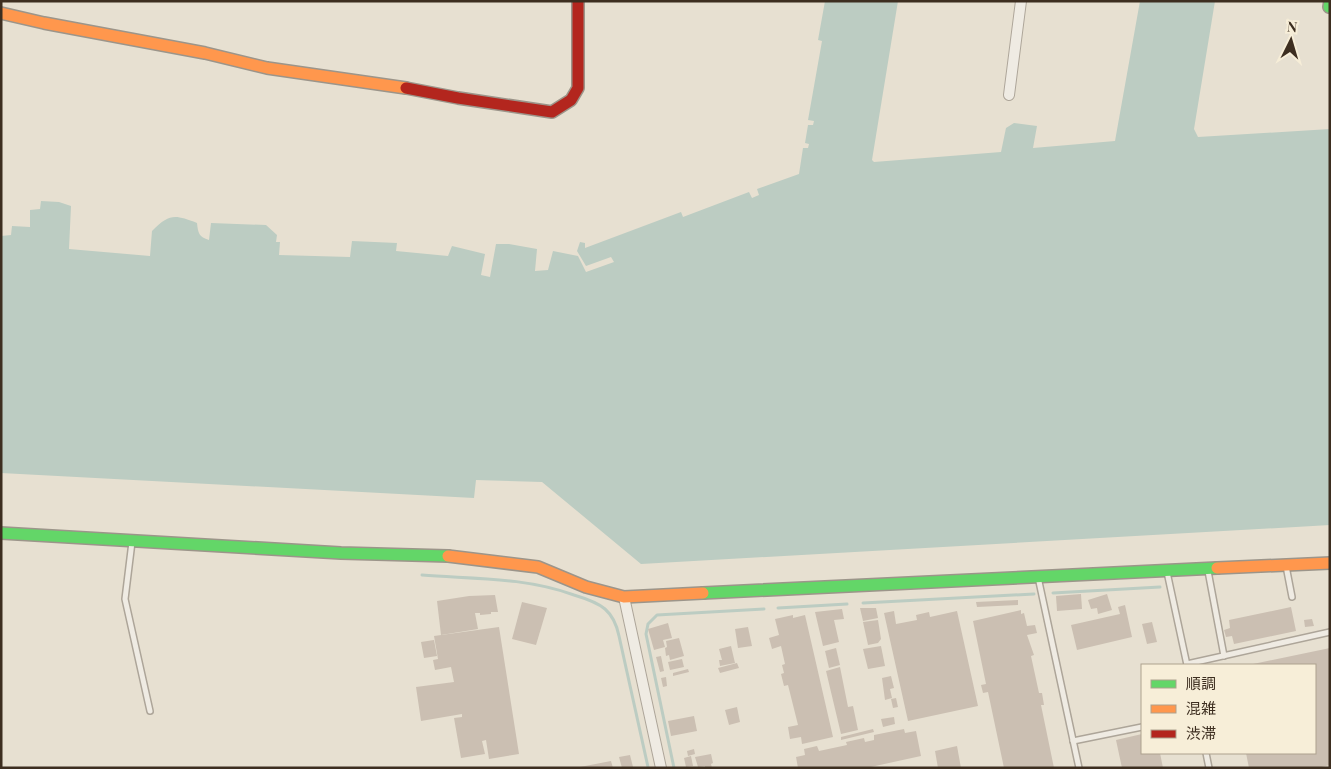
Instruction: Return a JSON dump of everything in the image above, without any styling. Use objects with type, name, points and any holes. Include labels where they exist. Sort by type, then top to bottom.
[{"type":"street","points":[[1,13],[44,23],[205,53],[267,68],[378,83],[458,98],[552,112],[571,100],[578,88],[578,1]]},
{"type":"street","points":[[1009,95],[1021,1]]},
{"type":"street","points":[[1,533],[341,553],[452,556],[538,567],[586,587],[624,597],[1330,563]]},
{"type":"street","points":[[624,597],[661,768]]},
{"type":"lane","points":[[132,540],[125,599],[150,711]]},
{"type":"lane","points":[[1286,566],[1292,597]]},
{"type":"lane","points":[[1208,570],[1224,656]]},
{"type":"lane","points":[[1167,572],[1187,664]]},
{"type":"lane","points":[[1038,577],[1079,768]]},
{"type":"lane","points":[[1191,664],[1330,632]]},
{"type":"lane","points":[[1073,741],[1141,727]]},
{"type":"lane","points":[[1206,754],[1209,768]]},
{"type":"shaded area","points":[[825,1],[898,1],[872,160],[874,162],[1001,152],[1006,128],[1014,123],[1037,126],[1033,148],[1115,141],[1140,1],[1215,1],[1194,129],[1198,137],[1330,129],[1330,525],[641,564],[542,482],[476,480],[474,498],[1,473],[1,236],[11,235],[12,226],[30,227],[30,210],[40,209],[41,201],[59,202],[71,206],[69,249],[150,256],[152,231],[168,218],[178,217],[197,223],[200,234],[209,240],[211,223],[266,225],[277,235],[276,242],[280,242],[279,255],[350,257],[352,241],[397,243],[396,251],[448,256],[452,246],[485,254],[481,275],[490,277],[496,244],[509,244],[537,249],[535,271],[548,270],[553,251],[578,256],[586,272],[614,262],[611,257],[586,266],[577,251],[580,242],[585,243],[585,248],[681,212],[683,217],[749,192],[752,198],[759,195],[757,189],[799,174],[803,148],[808,148],[809,144],[805,143],[808,125],[813,125],[814,121],[808,120],[822,41],[818,40]]},
{"type":"building","points":[[1081,594],[1082,609],[1057,611],[1056,596]]},
{"type":"building","points":[[1107,594],[1112,610],[1098,614],[1097,608],[1091,609],[1088,600]]},
{"type":"building","points":[[495,595],[498,612],[480,615],[480,613],[475,613],[478,629],[441,635],[437,601],[469,596]]},
{"type":"building","points":[[1018,600],[1018,605],[977,607],[976,602]]},
{"type":"building","points":[[522,602],[547,608],[536,645],[512,639]]},
{"type":"building","points":[[1125,605],[1132,637],[1077,650],[1071,625],[1120,614],[1118,607]]},
{"type":"building","points":[[1291,607],[1296,631],[1234,644],[1232,636],[1226,637],[1224,630],[1230,628],[1229,620]]},
{"type":"building","points":[[860,608],[876,608],[878,618],[863,621]]},
{"type":"building","points":[[842,609],[844,619],[834,620],[839,642],[823,646],[815,612]]},
{"type":"building","points":[[1021,610],[1021,614],[1024,613],[1027,626],[1035,625],[1037,633],[1027,635],[1034,655],[1031,656],[1039,693],[1042,693],[1044,705],[1041,705],[1054,768],[1004,768],[988,692],[983,693],[981,685],[986,684],[973,621]]},
{"type":"building","points":[[894,611],[896,624],[917,620],[916,615],[929,612],[930,617],[957,611],[978,706],[908,721],[884,613]]},
{"type":"building","points":[[793,615],[793,618],[805,615],[833,737],[802,744],[801,737],[790,739],[788,727],[798,725],[788,685],[784,686],[781,674],[784,673],[782,665],[785,664],[781,646],[772,649],[769,638],[779,635],[775,619]]},
{"type":"building","points":[[1312,619],[1314,626],[1305,627],[1304,620]]},
{"type":"building","points":[[878,620],[881,639],[878,643],[868,645],[863,622]]},
{"type":"building","points":[[1152,622],[1157,642],[1147,644],[1142,624]]},
{"type":"building","points":[[668,623],[672,638],[663,640],[665,647],[654,650],[648,629]]},
{"type":"building","points":[[499,627],[519,754],[489,759],[486,740],[482,741],[485,754],[461,758],[454,718],[462,717],[462,714],[421,721],[416,687],[454,682],[451,667],[435,670],[433,660],[438,659],[434,636]]},
{"type":"building","points":[[748,627],[752,646],[738,648],[735,629]]},
{"type":"building","points":[[679,638],[684,656],[670,660],[669,655],[666,656],[666,641]]},
{"type":"building","points":[[434,640],[437,656],[424,658],[421,642]]},
{"type":"building","points":[[731,646],[735,663],[720,666],[719,660],[722,660],[719,649]]},
{"type":"building","points":[[881,646],[885,666],[868,669],[863,649]]},
{"type":"building","points":[[836,648],[840,665],[829,668],[825,651]]},
{"type":"building","points":[[1330,648],[1330,765],[1317,768],[1249,768],[1246,754],[1316,754],[1316,664],[1253,664]]},
{"type":"building","points":[[661,656],[664,671],[660,672],[656,657]]},
{"type":"building","points":[[682,659],[684,667],[670,670],[668,662]]},
{"type":"building","points":[[737,663],[739,668],[720,673],[718,668]]},
{"type":"building","points":[[840,667],[848,707],[853,706],[858,730],[841,734],[826,671]]},
{"type":"building","points":[[688,669],[689,672],[673,676],[673,673]]},
{"type":"building","points":[[891,676],[894,688],[890,689],[892,698],[885,700],[882,678]]},
{"type":"building","points":[[666,677],[667,686],[663,687],[661,678]]},
{"type":"building","points":[[896,698],[898,707],[893,708],[891,699]]},
{"type":"building","points":[[737,707],[740,722],[729,725],[725,710]]},
{"type":"building","points":[[694,716],[697,731],[671,736],[668,721]]},
{"type":"building","points":[[894,717],[895,724],[883,727],[881,719]]},
{"type":"building","points":[[873,729],[874,732],[841,740],[841,737]]},
{"type":"building","points":[[904,729],[905,733],[916,731],[921,756],[866,768],[798,768],[796,757],[805,755],[804,749],[817,746],[819,751],[847,745],[846,742],[864,738],[865,742],[874,740],[874,735]]},
{"type":"building","points":[[1141,734],[1141,754],[1160,754],[1163,768],[1122,768],[1116,740]]},
{"type":"building","points":[[957,746],[961,768],[938,768],[935,751]]},
{"type":"building","points":[[694,749],[695,754],[688,756],[687,751]]},
{"type":"building","points":[[711,754],[712,768],[698,767],[695,757]]},
{"type":"building","points":[[630,755],[633,767],[622,768],[619,757]]},
{"type":"building","points":[[691,756],[693,766],[686,767],[684,758]]},
{"type":"building","points":[[611,761],[613,768],[580,767]]},
{"type":"waterway","points":[[422,575],[499,580],[537,585],[586,599],[605,609],[616,625],[618,632],[648,767]]},
{"type":"waterway","points":[[1053,593],[1160,587]]},
{"type":"waterway","points":[[863,603],[1034,594]]},
{"type":"waterway","points":[[778,608],[847,604]]},
{"type":"waterway","points":[[674,768],[646,634],[648,624],[657,615],[764,609]]},
{"type":"traffic: fast","points":[[1329,7],[1330,1]]},
{"type":"traffic: fast","points":[[1,533],[341,553],[448,556]]},
{"type":"traffic: fast","points":[[703,593],[1217,568]]},
{"type":"traffic: slow","points":[[1,13],[44,23],[205,53],[267,68],[406,88]]},
{"type":"traffic: slow","points":[[448,556],[538,567],[586,587],[624,597],[703,593]]},
{"type":"traffic: slow","points":[[1217,568],[1330,563]]},
{"type":"traffic: jam","points":[[406,88],[552,112],[571,100],[578,88],[578,1]]}]
